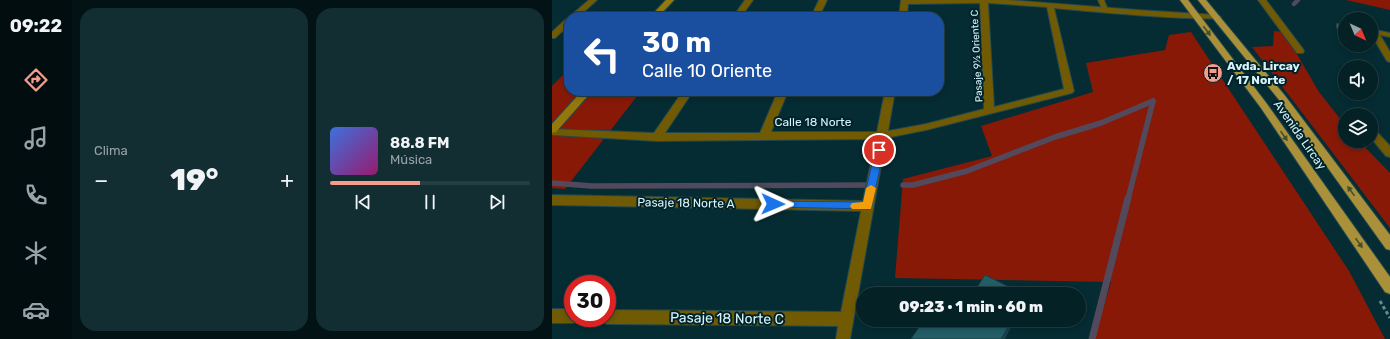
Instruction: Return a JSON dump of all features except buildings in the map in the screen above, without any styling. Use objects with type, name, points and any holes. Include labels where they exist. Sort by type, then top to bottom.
[{"type":"main road","points":[[659,12],[670,0]]},
{"type":"main road","name":"Avenida Lircay","points":[[1182,0],[1196,16],[1264,106],[1390,288]]},
{"type":"main road","name":"Avenida Lircay","points":[[1202,0],[1283,98],[1390,245]]},
{"type":"main road","points":[[552,131],[583,96]]},
{"type":"street","points":[[580,12],[593,0]]},
{"type":"street","points":[[741,12],[749,0]]},
{"type":"street","points":[[817,12],[823,0]]},
{"type":"street","points":[[1262,0],[1300,51]]},
{"type":"street","points":[[904,12],[905,1],[1004,1],[1050,6],[1217,17]]},
{"type":"street","name":"Pasaje 9½ Oriente C","points":[[984,1],[989,110]]},
{"type":"street","name":"Calle 18 Norte","points":[[552,131],[657,137],[882,135],[926,127],[1069,91],[1050,6]]},
{"type":"street","points":[[552,36],[564,25]]},
{"type":"street","points":[[1378,32],[1390,35]]},
{"type":"street","points":[[1378,40],[1390,59]]},
{"type":"street","points":[[657,137],[685,96]]},
{"type":"street","points":[[764,136],[781,96]]},
{"type":"street","points":[[844,339],[846,319],[889,96]]},
{"type":"street","points":[[1378,140],[1390,153]]},
{"type":"street","name":"Pasaje 18 Norte A","points":[[552,200],[867,206]]},
{"type":"street","points":[[552,316],[564,316]]},
{"type":"street","name":"Pasaje 18 Norte C","points":[[616,317],[846,319]]},
{"type":"lane","points":[[1101,0],[1105,10]]},
{"type":"shaded area","points":[[1346,0],[1390,0],[1390,10]]},
{"type":"shaded area","points":[[1274,31],[1284,32],[1319,92],[1338,116],[1338,148],[1366,148],[1390,173],[1390,228],[1252,47],[1273,46]]},
{"type":"shaded area","points":[[1191,32],[1349,271],[1385,339],[1094,339],[1111,282],[895,278],[903,179],[992,156],[981,126],[1093,92],[1086,63],[1165,50],[1169,35]]},
{"type":"shaded area","points":[[564,74],[564,96],[637,96],[565,189],[552,188],[552,86]]},
{"type":"waterway","points":[[1294,4],[1298,0]]},
{"type":"waterway","points":[[903,185],[913,185],[967,171],[1055,137],[1101,123],[1153,101],[1128,199]]},
{"type":"waterway","points":[[552,183],[592,186],[871,185]]},
{"type":"waterway","points":[[1092,339],[1128,198]]},
{"type":"slow traffic","points":[[855,206],[867,206],[871,188]]},
{"type":"place","name":"Avda. Lircay / 17 Norte","points":[[1213,73]]},
{"type":"route","points":[[773,204],[867,206],[879,150]]}]
